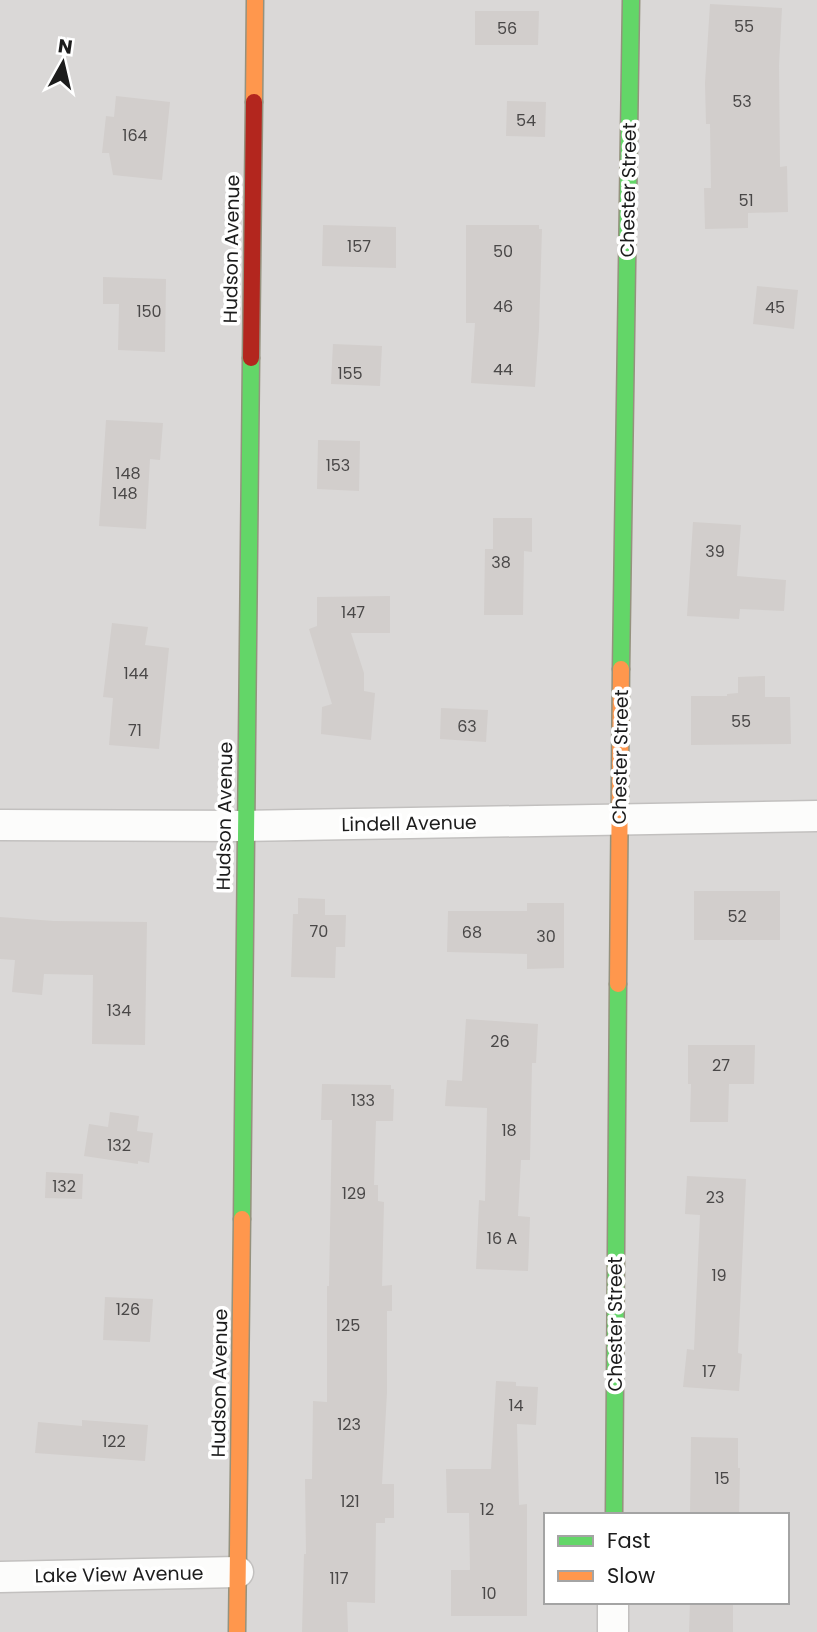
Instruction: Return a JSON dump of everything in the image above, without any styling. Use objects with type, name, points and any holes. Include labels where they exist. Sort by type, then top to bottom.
[{"type":"street","name":"Hudson Avenue","points":[[237,1632],[255,0]]},
{"type":"street","name":"Chester Street","points":[[614,1513],[619,819],[631,0]]},
{"type":"street","name":"Lindell Avenue","points":[[0,825],[245,826],[817,816]]},
{"type":"street","name":"Lake View Avenue","points":[[0,1577],[238,1572]]},
{"type":"street","points":[[613,1604],[613,1632]]},
{"type":"shaded area","points":[[0,0],[817,0],[817,1632],[0,1632]]},
{"type":"building","points":[[710,4],[782,8],[779,65],[780,167],[787,166],[788,212],[748,213],[748,228],[705,229],[704,188],[711,188],[710,124],[706,124],[705,83]]},
{"type":"building","points":[[475,11],[539,11],[538,45],[475,45]]},
{"type":"building","points":[[116,96],[170,102],[162,180],[113,175],[109,153],[102,153],[106,116],[114,117]]},
{"type":"building","points":[[507,101],[546,102],[545,137],[506,136]]},
{"type":"building","points":[[323,225],[396,227],[396,268],[322,266]]},
{"type":"building","points":[[466,225],[539,225],[539,229],[542,229],[535,387],[471,383],[475,323],[466,323]]},
{"type":"building","points":[[103,277],[166,279],[165,352],[118,350],[119,304],[103,304]]},
{"type":"building","points":[[757,286],[798,290],[794,329],[753,324]]},
{"type":"building","points":[[333,344],[382,346],[380,386],[331,384]]},
{"type":"building","points":[[106,420],[163,423],[160,460],[150,459],[146,529],[99,526]]},
{"type":"building","points":[[318,440],[360,441],[359,491],[317,489]]},
{"type":"building","points":[[493,518],[532,518],[532,552],[524,551],[523,615],[484,615],[485,549],[493,549]]},
{"type":"building","points":[[693,522],[741,525],[737,576],[786,580],[784,611],[740,609],[739,619],[687,616]]},
{"type":"building","points":[[390,596],[390,633],[351,633],[364,673],[364,691],[375,693],[371,740],[321,734],[322,707],[332,704],[309,629],[317,626],[317,597]]},
{"type":"building","points":[[112,623],[148,627],[145,645],[169,648],[159,749],[109,745],[113,698],[103,697]]},
{"type":"building","points":[[765,676],[765,697],[790,697],[791,744],[691,745],[691,696],[727,696],[738,693],[738,677]]},
{"type":"building","points":[[441,708],[488,710],[486,742],[440,739]]},
{"type":"building","points":[[694,891],[780,891],[780,940],[694,940]]},
{"type":"building","points":[[298,898],[325,899],[325,915],[346,915],[345,947],[336,947],[335,978],[291,977],[293,914],[298,914]]},
{"type":"building","points":[[527,903],[564,903],[564,968],[527,969],[527,954],[447,952],[448,911],[527,911]]},
{"type":"building","points":[[0,917],[54,921],[147,922],[145,1045],[92,1044],[93,975],[44,974],[42,995],[12,992],[15,960],[0,959]]},
{"type":"building","points":[[466,1019],[538,1024],[536,1063],[532,1063],[530,1160],[521,1160],[518,1216],[530,1217],[528,1271],[476,1269],[479,1200],[485,1201],[487,1108],[445,1106],[447,1080],[462,1081]]},
{"type":"building","points":[[688,1045],[755,1045],[754,1084],[729,1084],[728,1122],[690,1122]]},
{"type":"building","points":[[322,1084],[391,1085],[391,1089],[394,1089],[393,1121],[376,1121],[374,1185],[378,1185],[378,1201],[384,1202],[382,1286],[392,1285],[392,1311],[387,1311],[387,1392],[382,1484],[394,1484],[394,1518],[385,1518],[385,1523],[376,1523],[375,1603],[347,1602],[348,1632],[302,1632],[306,1554],[305,1479],[312,1479],[313,1401],[327,1402],[332,1120],[321,1120]]},
{"type":"building","points":[[110,1112],[139,1116],[137,1131],[153,1133],[149,1163],[138,1161],[138,1164],[84,1156],[89,1124],[108,1127]]},
{"type":"building","points":[[46,1172],[83,1174],[82,1199],[45,1198]]},
{"type":"building","points":[[687,1176],[746,1179],[738,1353],[742,1354],[739,1391],[683,1387],[687,1349],[694,1350],[700,1215],[685,1214]]},
{"type":"building","points":[[105,1297],[153,1299],[150,1342],[103,1340]]},
{"type":"building","points":[[496,1381],[516,1382],[516,1386],[538,1387],[536,1425],[517,1424],[519,1505],[527,1504],[527,1616],[451,1616],[451,1570],[470,1570],[469,1513],[447,1513],[446,1469],[491,1469]]},
{"type":"building","points":[[82,1420],[148,1425],[145,1461],[35,1453],[38,1422],[82,1426]]},
{"type":"building","points":[[691,1437],[738,1438],[739,1513],[690,1513]]},
{"type":"building","points":[[690,1604],[733,1604],[733,1632],[689,1632]]},
{"type":"traffic: fast","points":[[621,669],[631,0]]},
{"type":"traffic: fast","points":[[242,1219],[251,358]]},
{"type":"traffic: fast","points":[[614,1513],[618,984]]},
{"type":"traffic: slow","points":[[254,102],[255,0]]},
{"type":"traffic: slow","points":[[618,984],[621,669]]},
{"type":"traffic: slow","points":[[237,1632],[242,1219]]},
{"type":"traffic: jam","points":[[251,358],[254,102]]}]
